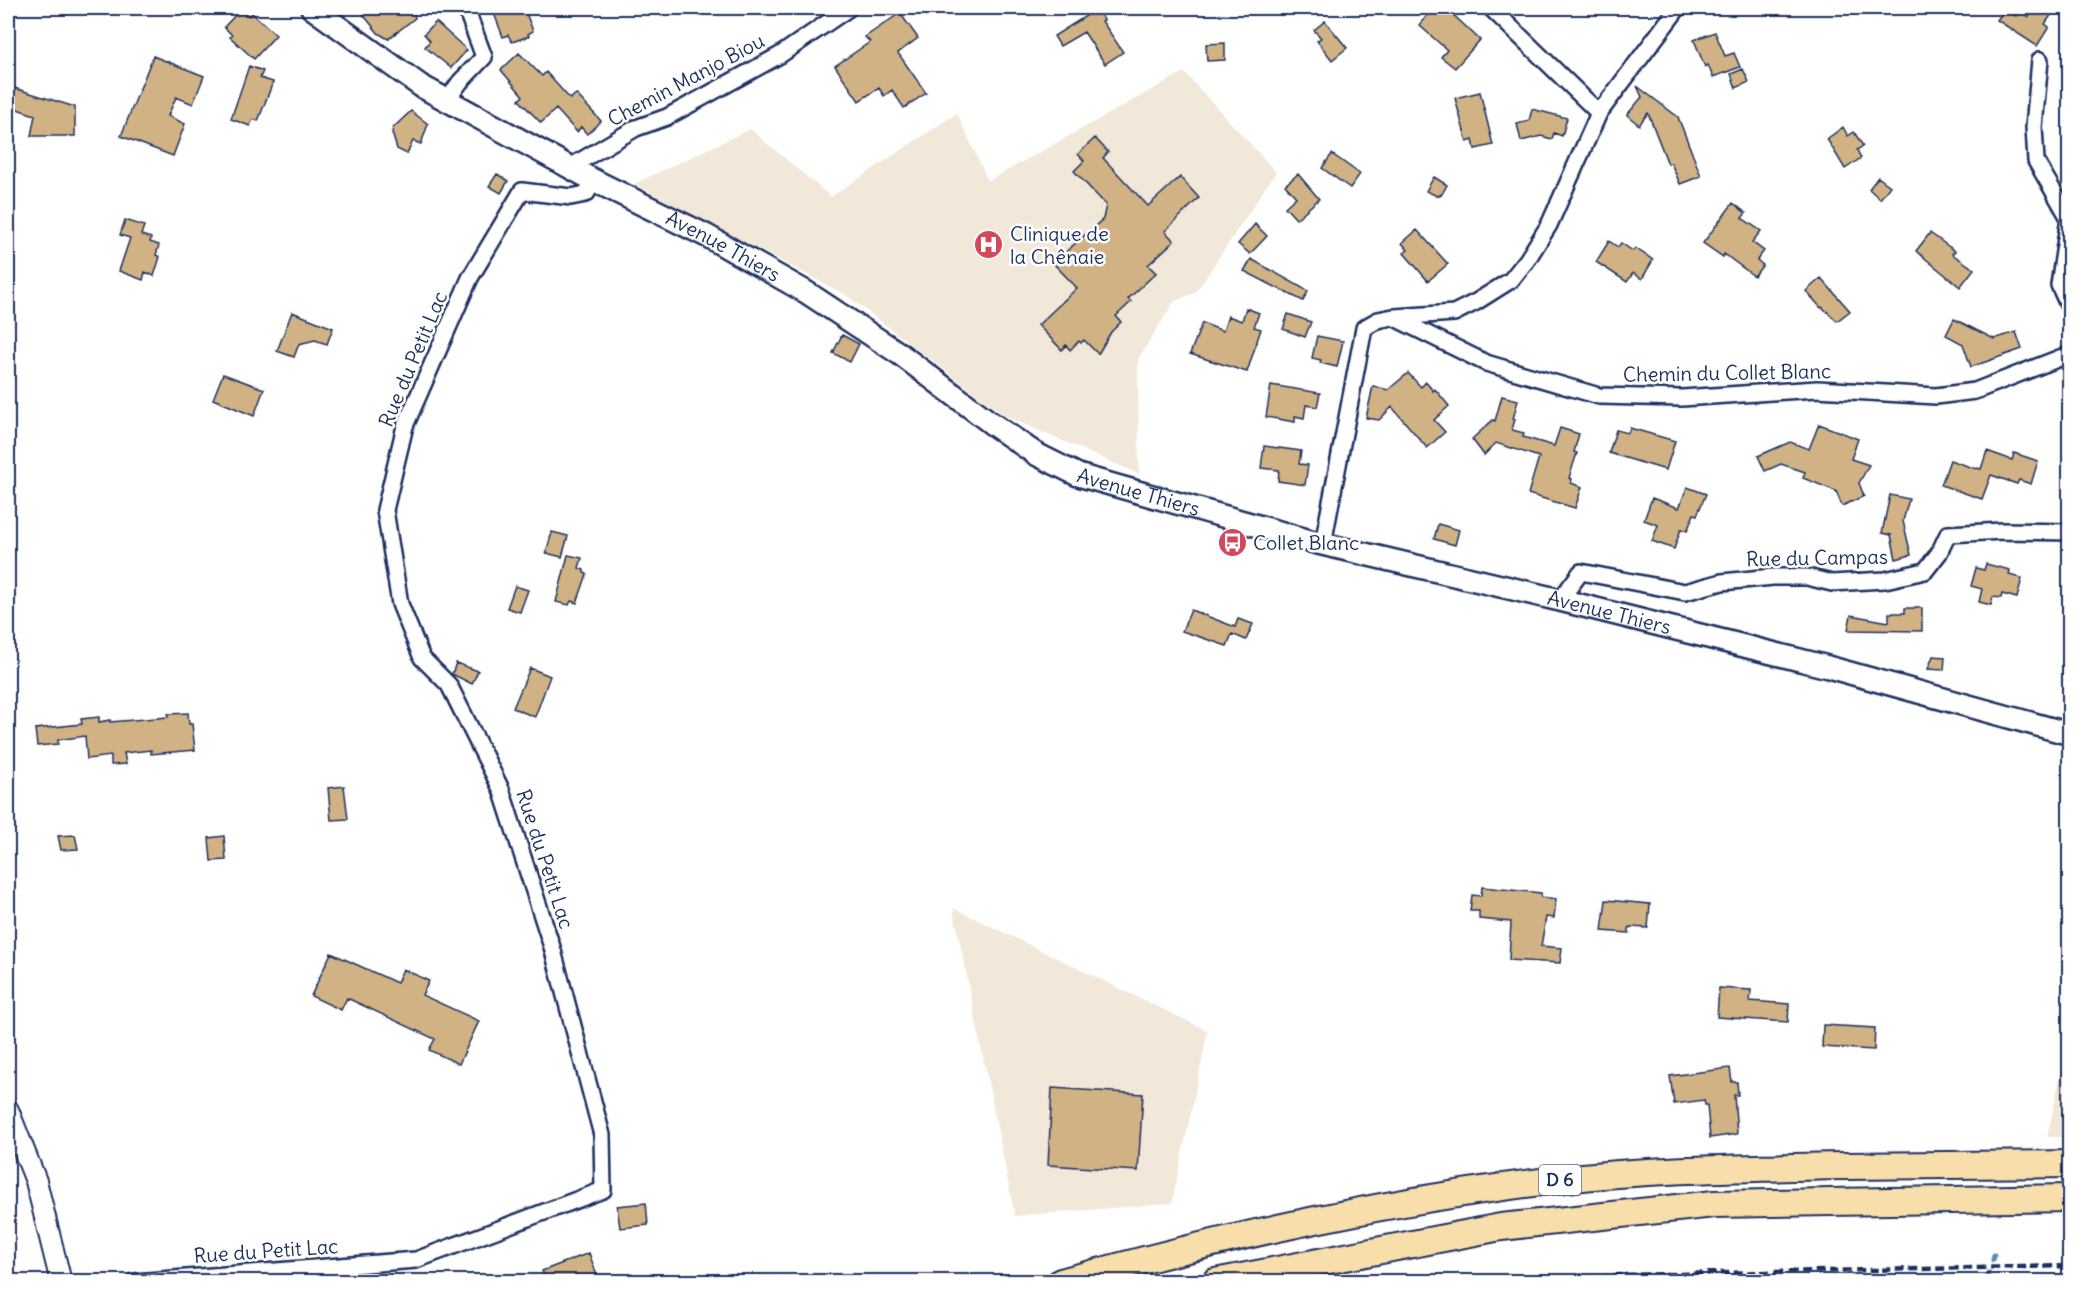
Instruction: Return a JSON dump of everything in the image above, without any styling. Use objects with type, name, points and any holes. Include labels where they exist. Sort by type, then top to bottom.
[{"type":"highway","name":"D 6","points":[[1061,1281],[1328,1216],[1456,1193],[1586,1177],[1717,1169],[2070,1164]]},
{"type":"highway","name":"D 6","points":[[1215,1281],[1501,1227],[1714,1204],[2070,1198]]},
{"type":"main road","name":"Avenue Thiers","points":[[319,10],[421,86],[595,181],[707,236],[806,292],[900,354],[1036,454],[1078,475],[1323,544],[1828,667],[2070,734]]},
{"type":"street","name":"Chemin Manjo Biou","points":[[570,167],[636,128],[668,117],[780,55],[849,8]]},
{"type":"street","points":[[1491,8],[1599,113]]},
{"type":"street","points":[[1323,544],[1364,328],[1378,320],[1393,317],[1454,313],[1511,280],[1549,225],[1599,113],[1678,8]]},
{"type":"street","points":[[447,100],[460,82],[484,57],[468,14]]},
{"type":"street","points":[[2040,60],[2034,127],[2036,161],[2069,218],[2059,285],[2070,309]]},
{"type":"street","name":"Rue du Petit Lac","points":[[134,1281],[416,1260],[603,1190],[602,1135],[552,947],[509,812],[501,789],[449,685],[422,658],[400,604],[385,510],[405,426],[470,278],[522,191],[571,197],[586,194],[595,181]]},
{"type":"street","name":"Chemin du Collet Blanc","points":[[1393,317],[1486,363],[1599,396],[1682,398],[1817,389],[1936,396],[1975,391],[2070,354]]},
{"type":"street","name":"Rue du Campas","points":[[1560,600],[1581,572],[1685,592],[1722,582],[1773,577],[1807,577],[1832,582],[1885,580],[1925,571],[1939,553],[1948,534],[2002,531],[2070,532]]},
{"type":"street","points":[[8,1110],[36,1181],[61,1281]]},
{"type":"shaded area","name":"Clinique de la Chênaie","points":[[1184,72],[1276,172],[1196,292],[1174,302],[1138,359],[1139,474],[1005,416],[846,295],[634,184],[750,129],[831,197],[957,113],[988,181]]},
{"type":"shaded area","points":[[953,908],[1208,1031],[1172,1203],[1015,1216]]},
{"type":"shaded area","points":[[2069,1035],[2069,1137],[2047,1137]]},
{"type":"building","points":[[358,8],[413,8],[415,18],[388,39],[378,33]]},
{"type":"building","points":[[492,8],[524,8],[533,31],[528,34],[529,36],[512,42],[508,35],[503,37]]},
{"type":"building","points":[[1434,8],[1446,8],[1480,40],[1455,68],[1441,57],[1447,50],[1419,25]]},
{"type":"building","points":[[2035,8],[2056,8],[2045,24],[2049,27],[2037,46],[1997,20],[2005,9],[2016,16],[2020,10],[2029,17]]},
{"type":"building","points":[[241,9],[249,16],[252,13],[276,35],[254,59],[230,37],[232,35],[224,27]]},
{"type":"building","points":[[1097,9],[1104,20],[1102,21],[1123,52],[1105,64],[1084,32],[1060,46],[1054,36]]},
{"type":"building","points":[[900,13],[918,38],[898,53],[926,93],[904,108],[892,90],[884,96],[879,88],[859,101],[835,66],[870,42],[865,37]]},
{"type":"building","points":[[1325,21],[1347,48],[1332,60],[1317,41],[1321,38],[1314,30]]},
{"type":"building","points":[[436,22],[467,50],[451,68],[425,47],[430,41],[424,34]]},
{"type":"building","points":[[1715,32],[1725,56],[1734,53],[1740,67],[1713,77],[1708,65],[1705,67],[1694,40]]},
{"type":"building","points":[[1225,43],[1225,60],[1207,61],[1206,44]]},
{"type":"building","points":[[519,53],[542,76],[546,72],[570,99],[576,94],[601,121],[587,134],[581,127],[577,132],[556,109],[541,123],[519,100],[523,96],[501,70]]},
{"type":"building","points":[[153,56],[204,76],[193,104],[176,97],[168,116],[185,124],[173,156],[121,136]]},
{"type":"building","points":[[249,66],[263,71],[260,78],[273,82],[258,121],[253,119],[250,126],[231,119]]},
{"type":"building","points":[[1743,69],[1749,82],[1736,88],[1731,74]]},
{"type":"building","points":[[8,86],[75,107],[75,136],[31,136],[35,115],[8,106]]},
{"type":"building","points":[[1637,86],[1678,117],[1701,176],[1680,184],[1671,163],[1668,164],[1648,113],[1639,125],[1627,115],[1642,97]]},
{"type":"building","points":[[1480,92],[1493,145],[1475,149],[1473,140],[1467,142],[1455,98]]},
{"type":"building","points":[[1532,109],[1567,118],[1562,136],[1554,133],[1552,139],[1541,136],[1521,141],[1517,124],[1529,121]]},
{"type":"building","points":[[411,111],[428,124],[421,144],[413,141],[407,154],[397,149],[392,133],[393,128]]},
{"type":"building","points":[[1843,127],[1848,136],[1854,132],[1863,146],[1857,150],[1861,158],[1845,169],[1827,139]]},
{"type":"building","points":[[1095,138],[1108,152],[1103,158],[1148,206],[1180,177],[1199,198],[1165,231],[1174,241],[1148,265],[1156,273],[1128,299],[1131,302],[1116,316],[1121,322],[1111,332],[1098,354],[1084,340],[1081,343],[1079,341],[1070,350],[1066,345],[1062,350],[1038,325],[1077,288],[1053,263],[1103,219],[1106,205],[1074,171],[1084,161],[1078,154]]},
{"type":"building","points":[[1332,154],[1360,174],[1350,188],[1322,168]]},
{"type":"building","points":[[497,174],[508,181],[501,193],[489,186]]},
{"type":"building","points":[[1298,174],[1319,199],[1296,219],[1285,207],[1296,197],[1285,185]]},
{"type":"building","points":[[1434,177],[1447,185],[1442,194],[1437,196],[1426,191]]},
{"type":"building","points":[[1878,177],[1890,186],[1880,199],[1869,189]]},
{"type":"building","points":[[1733,203],[1746,213],[1742,218],[1761,231],[1752,242],[1764,251],[1757,260],[1763,265],[1754,276],[1724,254],[1723,257],[1703,243]]},
{"type":"building","points":[[125,220],[144,226],[141,235],[151,238],[150,242],[159,245],[156,255],[160,257],[154,276],[145,272],[143,280],[119,271],[130,238],[120,235]]},
{"type":"building","points":[[1255,224],[1267,236],[1250,254],[1238,244]]},
{"type":"building","points":[[1417,230],[1448,264],[1428,281],[1404,253],[1408,250],[1402,243]]},
{"type":"building","points":[[1930,233],[1955,251],[1952,254],[1974,269],[1960,287],[1916,251]]},
{"type":"building","points":[[1609,241],[1618,247],[1621,243],[1633,251],[1635,248],[1653,260],[1642,279],[1633,273],[1627,282],[1596,262]]},
{"type":"building","points":[[1251,259],[1308,291],[1303,301],[1244,271]]},
{"type":"building","points":[[1821,278],[1850,311],[1837,321],[1806,291]]},
{"type":"building","points":[[1246,308],[1259,313],[1254,327],[1261,329],[1247,372],[1190,354],[1202,323],[1223,331],[1228,316],[1242,321]]},
{"type":"building","points":[[292,312],[333,328],[327,344],[315,340],[299,344],[294,357],[277,351]]},
{"type":"building","points":[[1288,314],[1311,322],[1305,337],[1283,329]]},
{"type":"building","points":[[1954,319],[1994,339],[2016,332],[2022,349],[1971,367],[1963,344],[1946,335]]},
{"type":"building","points":[[842,335],[859,344],[850,362],[833,353]]},
{"type":"building","points":[[1317,336],[1343,341],[1337,367],[1320,363],[1321,360],[1312,358]]},
{"type":"building","points":[[1408,373],[1421,387],[1426,382],[1433,391],[1435,389],[1449,406],[1434,420],[1445,432],[1427,448],[1392,407],[1379,420],[1366,418],[1373,386],[1388,390]]},
{"type":"building","points":[[223,374],[264,389],[254,416],[213,399]]},
{"type":"building","points":[[1271,385],[1320,393],[1317,407],[1306,405],[1304,418],[1295,416],[1295,422],[1266,417]]},
{"type":"building","points":[[1502,396],[1518,400],[1512,430],[1524,433],[1523,437],[1554,446],[1560,428],[1579,434],[1574,452],[1577,453],[1569,478],[1572,479],[1571,483],[1582,487],[1575,508],[1528,494],[1539,457],[1496,443],[1484,455],[1472,439],[1493,420],[1495,421]]},
{"type":"building","points":[[1819,424],[1858,439],[1851,459],[1869,465],[1859,483],[1864,496],[1842,506],[1836,491],[1803,478],[1805,472],[1781,464],[1765,471],[1758,456],[1790,442],[1809,449]]},
{"type":"building","points":[[1630,428],[1675,441],[1666,470],[1609,453],[1616,430],[1628,433]]},
{"type":"building","points":[[1264,446],[1301,451],[1299,464],[1308,465],[1305,485],[1278,481],[1279,470],[1261,468]]},
{"type":"building","points":[[1987,451],[2012,460],[2014,453],[2038,461],[2031,484],[2019,480],[2017,484],[1991,475],[1982,499],[1941,485],[1950,460],[1981,469]]},
{"type":"building","points":[[1687,487],[1706,494],[1687,531],[1681,529],[1674,549],[1652,541],[1658,525],[1644,520],[1652,498],[1679,508]]},
{"type":"building","points":[[1890,495],[1909,499],[1903,521],[1911,555],[1896,559],[1891,535],[1882,533]]},
{"type":"building","points":[[1438,524],[1459,530],[1455,545],[1434,539]]},
{"type":"building","points":[[552,532],[568,536],[562,557],[546,553]]},
{"type":"building","points":[[568,555],[582,558],[579,568],[587,574],[577,603],[571,601],[569,605],[556,602]]},
{"type":"building","points":[[1986,564],[2010,570],[2009,575],[2022,578],[2017,598],[2002,594],[2001,598],[1993,597],[1991,605],[1979,602],[1982,589],[1971,586],[1976,568],[1984,570]]},
{"type":"building","points":[[515,586],[528,590],[520,612],[507,608]]},
{"type":"building","points":[[1905,608],[1922,608],[1922,631],[1848,630],[1851,615],[1889,622],[1889,613],[1905,613]]},
{"type":"building","points":[[1191,610],[1235,627],[1238,619],[1253,624],[1246,640],[1232,634],[1227,646],[1182,631]]},
{"type":"building","points":[[1933,656],[1945,657],[1944,670],[1928,669]]},
{"type":"building","points":[[456,663],[478,671],[472,684],[452,674]]},
{"type":"building","points":[[530,668],[550,676],[535,717],[513,708]]},
{"type":"building","points":[[188,713],[189,724],[192,724],[195,750],[151,754],[151,750],[124,753],[126,764],[111,765],[111,756],[87,759],[85,736],[58,740],[58,744],[37,746],[35,729],[82,724],[81,719],[99,717],[99,722],[110,720],[110,722]]},
{"type":"building","points":[[344,786],[348,819],[331,820],[328,788]]},
{"type":"building","points":[[75,835],[78,849],[61,850],[58,836]]},
{"type":"building","points":[[224,836],[226,860],[211,861],[209,838]]},
{"type":"building","points":[[1482,887],[1541,893],[1541,897],[1556,899],[1554,918],[1546,917],[1541,946],[1562,948],[1560,963],[1509,960],[1511,922],[1479,919],[1479,911],[1470,911],[1472,895],[1481,896]]},
{"type":"building","points":[[1606,900],[1650,904],[1648,928],[1629,927],[1629,933],[1602,931]]},
{"type":"building","points":[[331,953],[397,983],[403,969],[429,981],[422,995],[479,1021],[459,1064],[429,1050],[435,1039],[347,998],[341,1010],[311,996]]},
{"type":"building","points":[[1719,988],[1751,990],[1750,1001],[1789,1004],[1788,1022],[1717,1017]]},
{"type":"building","points":[[1823,1025],[1875,1028],[1874,1050],[1822,1047]]},
{"type":"building","points":[[1730,1068],[1732,1082],[1737,1082],[1738,1095],[1734,1095],[1737,1134],[1710,1138],[1707,1105],[1704,1100],[1674,1104],[1670,1076]]},
{"type":"building","points":[[1052,1088],[1143,1094],[1138,1171],[1048,1165]]},
{"type":"building","points":[[646,1203],[648,1225],[620,1228],[617,1206]]},
{"type":"building","points":[[589,1253],[599,1281],[546,1281],[542,1271]]},
{"type":"waterway","points":[[1993,1260],[1994,1255]]},
{"type":"waterway","points":[[1985,1282],[1988,1273]]},
{"type":"railway","points":[[1518,1282],[1624,1275],[2070,1266]]},
{"type":"place","name":"Clinique de la Chênaie","points":[[989,245]]},
{"type":"place","name":"Collet Blanc","points":[[1232,543]]}]
